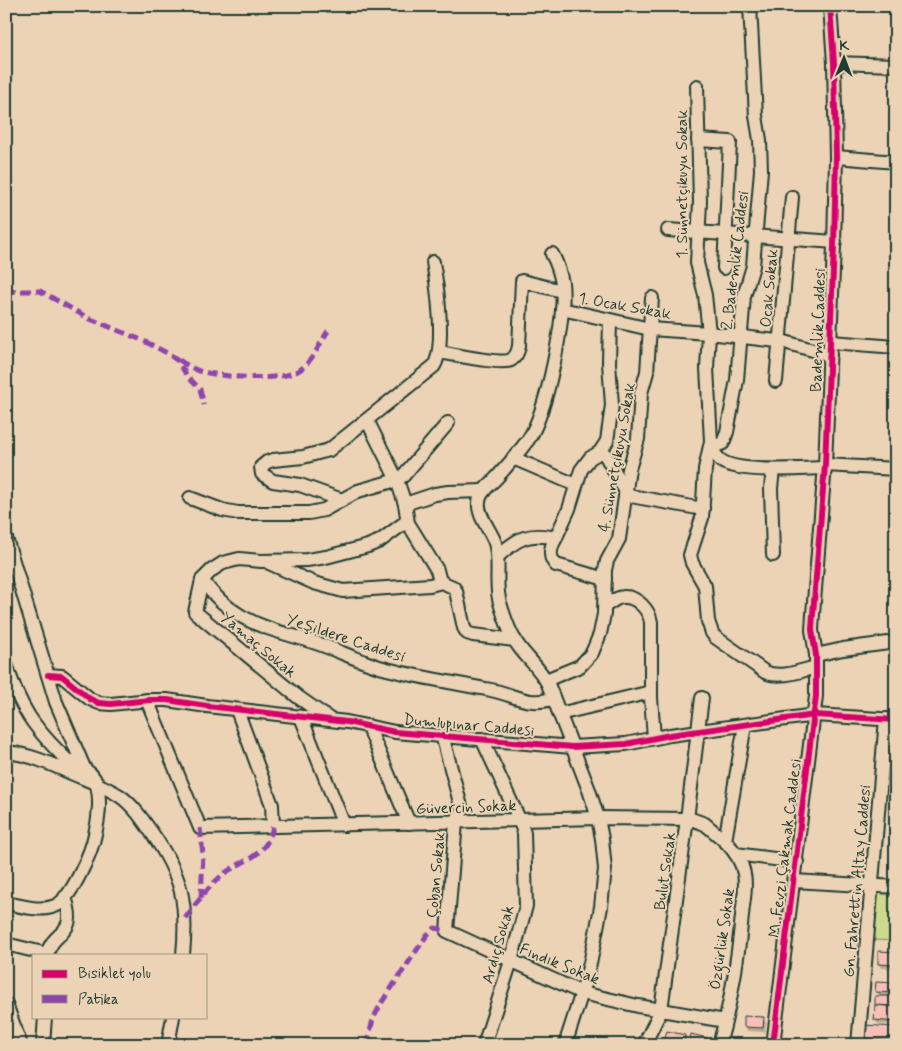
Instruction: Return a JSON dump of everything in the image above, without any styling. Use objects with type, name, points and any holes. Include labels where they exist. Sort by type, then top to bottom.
[{"type":"street","name":"2. Bademlik Caddesi","points":[[711,448],[723,443],[728,432],[737,380],[744,296],[751,274],[756,236],[761,156],[756,116],[750,6]]},
{"type":"street","name":"Bademlik Caddesi","points":[[816,661],[812,630],[825,467],[831,348],[836,157],[834,63],[830,6]]},
{"type":"street","points":[[834,63],[896,65]]},
{"type":"street","name":"1. Sünnetçikuyu Sokak","points":[[697,86],[700,202],[697,269],[705,295],[709,333],[707,368],[711,448],[704,469],[703,509],[700,525],[690,555],[692,563],[706,590],[708,621],[712,634],[772,675],[779,675],[843,649],[896,642]]},
{"type":"street","points":[[698,140],[730,142],[724,268]]},
{"type":"street","points":[[836,157],[896,162]]},
{"type":"street","name":"Ocak Sokak","points":[[776,381],[792,197]]},
{"type":"street","points":[[668,230],[834,242]]},
{"type":"street","points":[[552,254],[560,274],[562,309],[553,364],[541,414],[532,434],[484,491],[479,499],[479,509],[495,542],[498,556],[497,593],[506,619],[515,640],[546,680],[598,818],[604,853],[604,887],[591,959],[565,1045]]},
{"type":"street","points":[[342,500],[310,488],[269,480],[262,474],[261,467],[263,464],[273,460],[304,457],[329,450],[406,387],[430,370],[436,362],[439,352],[438,296],[432,262]]},
{"type":"street","points":[[439,352],[499,361],[510,360],[516,355],[519,346],[522,280],[562,291]]},
{"type":"street","name":"4. Sünnetçikuyu Sokak","points":[[546,680],[571,671],[586,661],[600,634],[604,606],[606,566],[619,540],[629,469],[638,439],[652,298]]},
{"type":"street","name":"1. Ocak Sokak","points":[[562,309],[650,328],[740,336],[831,348],[896,347]]},
{"type":"street","points":[[605,579],[556,565],[551,558],[551,552],[585,464],[602,449],[607,441],[611,420],[610,320]]},
{"type":"street","points":[[367,420],[397,480],[406,504],[407,521],[436,568],[439,581]]},
{"type":"street","points":[[190,498],[222,510],[258,514],[317,512],[324,510],[358,491],[397,480],[408,472],[448,423]]},
{"type":"street","points":[[711,448],[718,458],[730,465],[773,470],[825,467],[896,469]]},
{"type":"street","points":[[602,449],[625,493],[703,509]]},
{"type":"street","points":[[513,458],[576,486]]},
{"type":"street","points":[[773,470],[771,488],[773,555]]},
{"type":"street","points":[[406,504],[442,493],[484,491]]},
{"type":"street","points":[[261,561],[317,559],[350,551],[380,541],[407,521]]},
{"type":"street","points":[[498,556],[514,542],[528,536],[542,535],[556,538]]},
{"type":"street","points":[[6,538],[61,716],[85,770]]},
{"type":"street","points":[[202,580],[212,570],[231,561],[245,558],[261,561],[314,583],[343,591],[430,585],[436,584],[439,581]]},
{"type":"street","name":"Yeşildere Caddesi","points":[[202,580],[219,601],[241,616],[280,633],[320,644],[358,660],[386,669],[498,691],[525,701],[553,699]]},
{"type":"street","name":"Yamaç Sokak","points":[[202,580],[195,612],[298,697],[330,720]]},
{"type":"street","points":[[439,581],[453,587],[456,591],[464,628],[467,633],[515,640]]},
{"type":"street","points":[[604,606],[618,598],[626,597],[632,599],[649,612],[651,622],[654,738]]},
{"type":"street","name":"M. Fevzi Çakmak Caddesi","points":[[774,1045],[815,715],[816,661]]},
{"type":"street","points":[[6,664],[17,696],[34,725],[68,760],[92,775],[97,785],[98,803],[96,834],[92,847],[66,898],[56,906],[36,909],[6,903]]},
{"type":"street","name":"Dumlupınar Caddesi","points":[[48,675],[62,676],[90,699],[99,703],[111,704],[168,700],[330,720],[395,732],[572,747],[626,744],[698,730],[815,715],[891,720]]},
{"type":"street","points":[[559,714],[652,692]]},
{"type":"street","name":"Bulut Sokak","points":[[644,1045],[661,1010],[702,698]]},
{"type":"street","name":"Güvercin Sokak","points":[[147,700],[200,828],[598,818],[687,819],[705,824],[725,841]]},
{"type":"street","points":[[237,710],[272,805],[273,826]]},
{"type":"street","points":[[301,717],[344,825]]},
{"type":"street","name":"Gn. Fahrettin Altay Caddesi","points":[[858,1045],[872,886],[891,720]]},
{"type":"street","points":[[725,841],[745,724]]},
{"type":"street","points":[[368,726],[409,824]]},
{"type":"street","name":"Çoban Sokak","points":[[442,735],[462,810],[456,822],[447,932]]},
{"type":"street","name":"Ardıç Sokak","points":[[482,739],[524,833],[526,906],[511,961],[484,1045]]},
{"type":"street","points":[[6,752],[47,763],[118,794],[128,802],[151,832],[173,867],[184,901],[183,954]]},
{"type":"street","name":"Özgürlük Sokak","points":[[720,1045],[736,962],[745,889],[743,870],[736,854],[725,841]]},
{"type":"street","points":[[736,854],[796,862]]},
{"type":"street","points":[[794,881],[896,887]]},
{"type":"street","points":[[47,954],[53,942],[64,932],[69,922],[66,898]]},
{"type":"street","name":"Fındık Sokak","points":[[447,932],[582,993],[661,1010],[725,1021]]},
{"type":"street","points":[[6,944],[43,954]]},
{"type":"street","points":[[6,1004],[21,1045]]},
{"type":"street","points":[[43,1045],[45,1018]]},
{"type":"street","points":[[168,1045],[174,1018]]},
{"type":"green space","points":[[876,891],[896,892],[896,941],[873,940]]},
{"type":"building","points":[[878,951],[896,952],[896,965],[878,964]]},
{"type":"building","points":[[876,982],[896,983],[896,993],[875,992]]},
{"type":"building","points":[[875,996],[896,996],[896,1006],[875,1005]]},
{"type":"building","points":[[875,1005],[896,1007],[896,1022],[874,1020]]},
{"type":"building","points":[[744,1016],[764,1017],[763,1028],[744,1027]]},
{"type":"building","points":[[863,1025],[896,1027],[896,1041],[862,1038]]},
{"type":"building","points":[[667,1031],[685,1035],[683,1045],[663,1045]]},
{"type":"building","points":[[691,1034],[707,1038],[705,1045],[689,1045]]},
{"type":"marked path","points":[[6,291],[40,291],[88,318],[144,341],[167,353],[178,361],[187,376],[200,389],[204,405]]},
{"type":"marked path","points":[[179,360],[199,371],[209,373],[252,378],[281,376],[301,369],[313,356],[328,331]]},
{"type":"marked path","points":[[185,918],[205,892],[218,879],[226,872],[251,858],[265,846],[273,826]]},
{"type":"marked path","points":[[200,828],[203,854],[201,898]]},
{"type":"marked path","points":[[367,1045],[373,1019],[382,1002],[427,935],[435,928],[447,931]]},
{"type":"cycle path","points":[[773,1045],[816,696],[816,655],[812,630],[825,465],[836,157],[834,63],[830,6]]},
{"type":"cycle path","points":[[48,675],[62,676],[90,699],[99,703],[111,704],[167,700],[347,722],[395,732],[572,747],[626,744],[670,735],[815,715],[896,720]]}]
